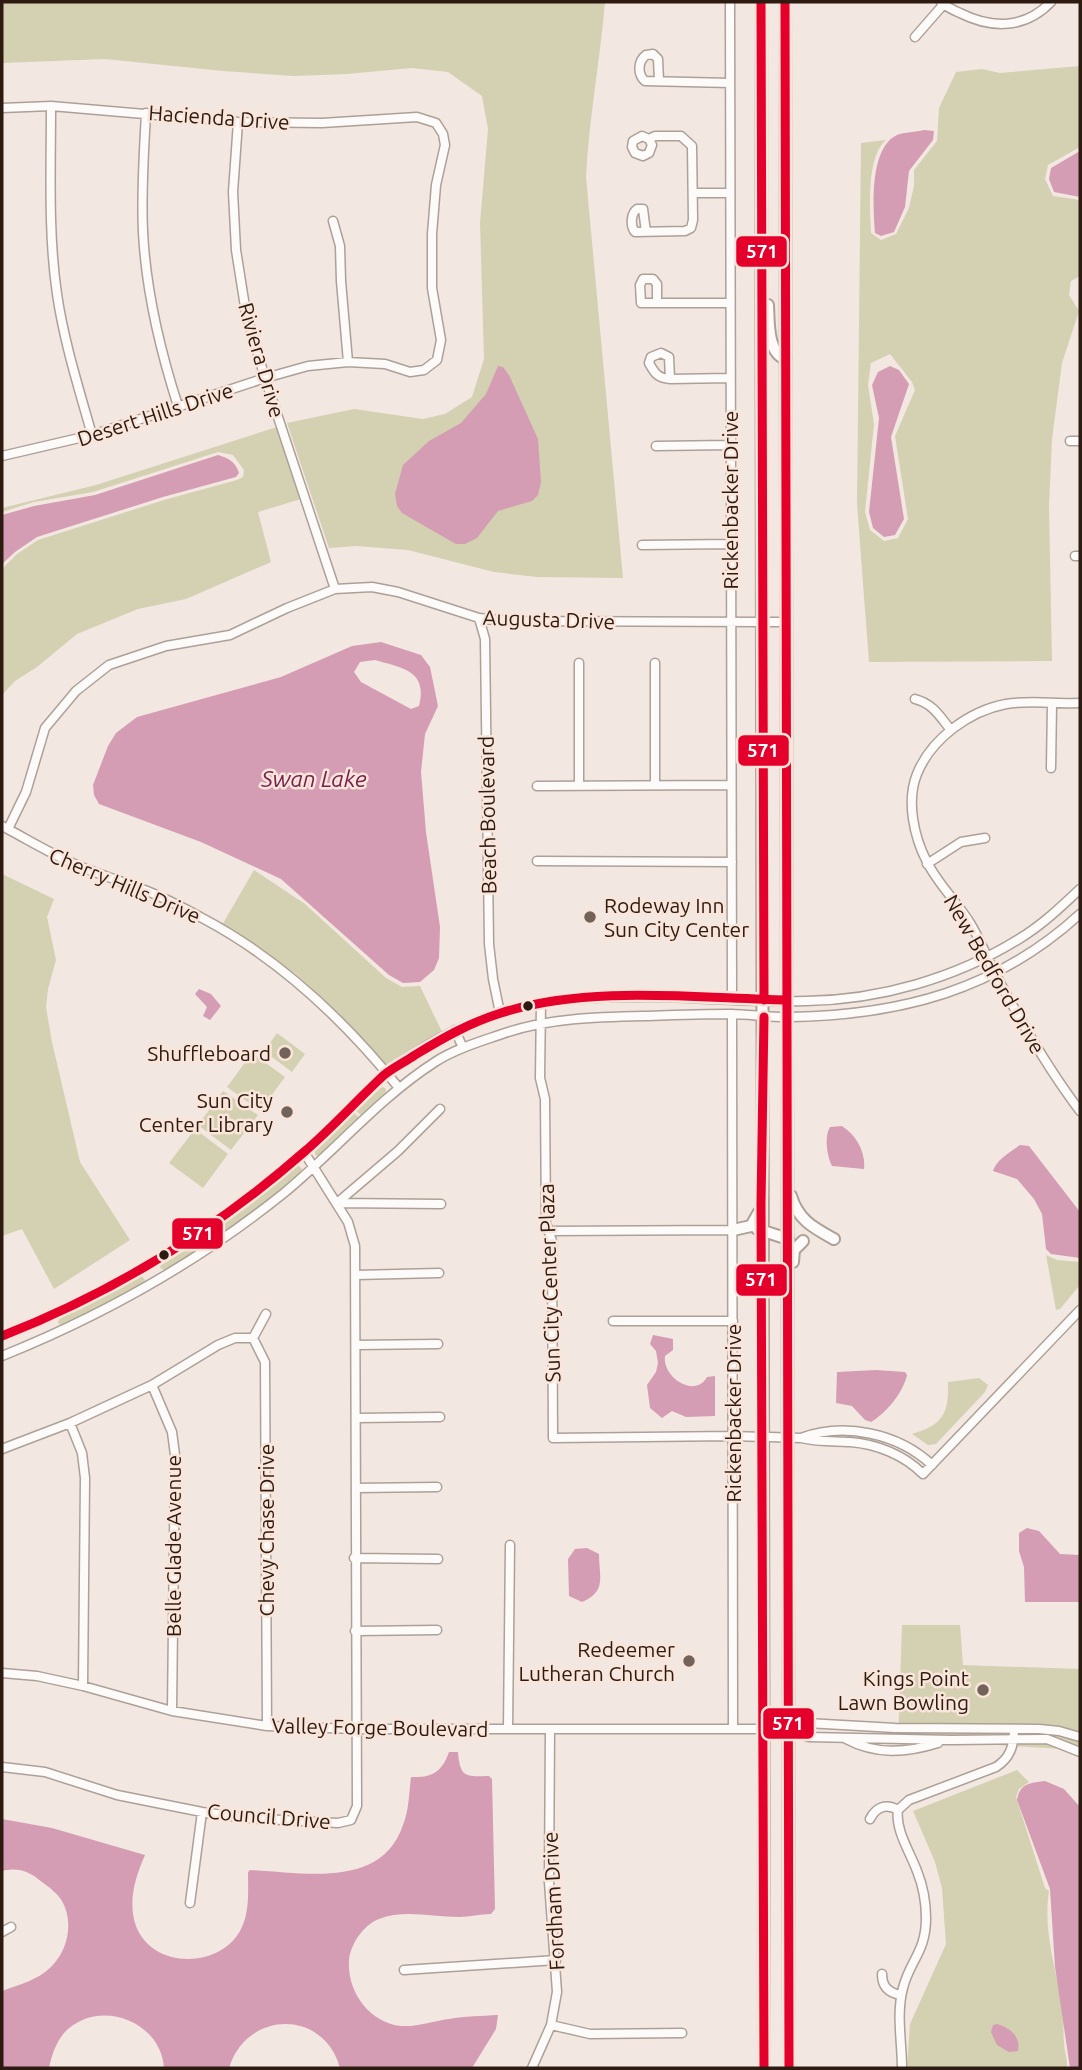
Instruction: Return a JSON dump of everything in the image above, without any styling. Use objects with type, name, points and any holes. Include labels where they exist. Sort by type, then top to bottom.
[{"type":"main road","points":[[761,2],[764,2068]]},
{"type":"main road","points":[[785,2],[789,2068]]},
{"type":"main road","points":[[761,241],[767,257],[769,331],[774,348],[779,356],[786,359]]},
{"type":"main road","points":[[788,1176],[794,1204],[802,1218],[834,1239]]},
{"type":"main road","points":[[746,1228],[755,1223],[761,1203]]},
{"type":"main road","points":[[733,1230],[762,1229],[788,1239]]},
{"type":"main road","points":[[733,1230],[751,1236],[762,1250]]},
{"type":"main road","points":[[788,1338],[793,1315],[793,1257],[796,1246],[803,1241]]},
{"type":"street","name":"Rickenbacker Drive","points":[[730,2],[732,998]]},
{"type":"street","points":[[915,37],[942,3],[978,22],[1002,25],[1025,21],[1041,13],[1051,2]]},
{"type":"street","points":[[659,81],[730,83]]},
{"type":"street","points":[[51,106],[51,204],[57,293],[71,362],[92,435]]},
{"type":"street","name":"Hacienda Drive","points":[[2,108],[51,106],[238,122],[322,123],[417,117],[436,123]]},
{"type":"street","points":[[146,113],[142,176],[148,285],[163,359],[178,407]]},
{"type":"street","name":"Riviera Drive","points":[[238,122],[233,192],[236,250],[246,313],[335,589]]},
{"type":"street","name":"Desert Hills Drive","points":[[2,456],[92,435],[308,366],[348,362],[385,365],[410,372],[424,370],[437,359],[441,340],[432,288],[432,234],[436,185],[445,145],[443,134],[436,123]]},
{"type":"street","points":[[646,232],[685,231],[691,228],[693,220],[693,151],[689,141],[676,136],[656,136],[649,139]]},
{"type":"street","points":[[693,193],[730,192]]},
{"type":"street","points":[[333,221],[340,246],[348,362]]},
{"type":"street","points":[[657,303],[730,303]]},
{"type":"street","points":[[670,379],[730,378]]},
{"type":"street","points":[[1070,441],[1080,441]]},
{"type":"street","points":[[656,446],[730,445]]},
{"type":"street","points":[[642,545],[731,544]]},
{"type":"street","name":"Augusta Drive","points":[[5,828],[26,792],[45,728],[76,691],[109,665],[166,646],[230,635],[335,589],[372,587],[398,592],[479,618],[510,621],[786,622]]},
{"type":"street","name":"Beach Boulevard","points":[[479,618],[485,639],[489,944],[500,1013]]},
{"type":"street","points":[[579,663],[579,785]]},
{"type":"street","points":[[655,663],[655,785]]},
{"type":"street","points":[[915,699],[934,708],[950,730]]},
{"type":"street","name":"New Bedford Drive","points":[[1080,704],[1007,704],[974,713],[950,730],[930,753],[917,774],[912,806],[916,835],[927,864],[971,923],[995,974],[1058,1080],[1080,1111]]},
{"type":"street","points":[[1051,768],[1052,704]]},
{"type":"street","points":[[537,786],[731,785]]},
{"type":"street","name":"Cherry Hills Drive","points":[[5,828],[43,850],[145,890],[203,918],[247,945],[292,977],[319,1001],[399,1088]]},
{"type":"street","points":[[927,864],[961,842],[985,838]]},
{"type":"street","points":[[537,861],[732,862]]},
{"type":"street","points":[[2,1336],[45,1319],[166,1254],[246,1199],[304,1152],[387,1073],[455,1030],[500,1013],[541,1002],[576,997],[787,1001],[831,1000],[890,990],[930,980],[987,956],[1030,931],[1079,892]]},
{"type":"street","points":[[2,1356],[53,1336],[162,1279],[240,1228],[314,1166],[399,1088],[437,1061],[463,1048],[506,1032],[578,1018],[732,1014],[787,1017],[861,1013],[894,1008],[936,998],[995,974],[1040,947],[1080,914]]},
{"type":"street","name":"Sun City Center Plaza","points":[[541,1002],[540,1078],[545,1099],[546,1223],[552,1241],[553,1438],[801,1438]]},
{"type":"street","name":"Rickenbacker Drive","points":[[732,1014],[733,1729]]},
{"type":"street","points":[[455,1030],[463,1048]]},
{"type":"street","points":[[337,1203],[398,1151],[440,1109]]},
{"type":"street","name":"Council Drive","points":[[2,1767],[45,1772],[117,1795],[202,1812],[246,1818],[338,1823],[351,1820],[357,1806],[354,1558],[355,1246],[348,1222],[304,1152]]},
{"type":"street","points":[[337,1203],[441,1204]]},
{"type":"street","points":[[548,1230],[733,1230]]},
{"type":"street","points":[[356,1275],[439,1273]]},
{"type":"street","points":[[801,1438],[877,1447],[904,1458],[923,1474],[1080,1310]]},
{"type":"street","points":[[2,1449],[70,1423],[152,1385],[218,1345],[235,1338],[253,1338],[266,1314]]},
{"type":"street","points":[[45,1319],[53,1336]]},
{"type":"street","points":[[613,1321],[733,1321]]},
{"type":"street","name":"Chevy Chase Drive","points":[[253,1338],[265,1362],[267,1726]]},
{"type":"street","points":[[356,1345],[438,1344]]},
{"type":"street","name":"Belle Glade Avenue","points":[[152,1385],[172,1432],[175,1455],[172,1711]]},
{"type":"street","points":[[356,1418],[440,1417]]},
{"type":"street","points":[[70,1423],[82,1452],[85,1478],[83,1686]]},
{"type":"street","points":[[801,1438],[818,1432],[852,1431],[873,1434],[909,1447],[932,1465]]},
{"type":"street","points":[[356,1488],[437,1488]]},
{"type":"street","points":[[508,1729],[510,1545]]},
{"type":"street","points":[[354,1558],[438,1559]]},
{"type":"street","points":[[355,1631],[438,1630]]},
{"type":"street","name":"Valley Forge Boulevard","points":[[2,1673],[37,1676],[172,1711],[267,1726],[356,1729],[789,1729]]},
{"type":"street","points":[[789,1729],[807,1723],[895,1728],[1059,1731],[1080,1737]]},
{"type":"street","name":"Fordham Drive","points":[[532,2068],[551,2025],[557,1992],[549,1882],[550,1729]]},
{"type":"street","points":[[789,1729],[808,1737],[1047,1739],[1080,1752]]},
{"type":"street","points":[[902,2068],[899,2013],[901,1996],[906,1977],[922,1947],[926,1920],[924,1894],[900,1830],[898,1810],[909,1800],[996,1767],[1005,1761],[1014,1740],[1014,1729]]},
{"type":"street","points":[[870,1819],[881,1807],[888,1806],[898,1810]]},
{"type":"street","points":[[190,1903],[202,1812]]},
{"type":"street","points":[[2,1932],[11,1927]]},
{"type":"street","points":[[404,1970],[556,1960]]},
{"type":"street","points":[[882,1974],[882,1983],[887,1990],[901,1996]]},
{"type":"street","points":[[551,2025],[590,2034],[682,2033]]},
{"type":"shaded area","points":[[2,2],[605,2],[586,177],[623,578],[537,577],[494,572],[408,550],[356,546],[329,548],[287,423],[354,409],[423,419],[445,414],[472,397],[484,359],[480,223],[488,129],[482,96],[448,72],[412,68],[294,76],[105,59],[2,63]]},
{"type":"shaded area","points":[[1080,66],[1080,147],[1048,165],[1045,179],[1053,196],[1080,200],[1080,276],[1071,281],[1069,295],[1079,311],[1062,363],[1052,439],[1049,507],[1052,661],[869,662],[857,504],[861,143],[886,140],[875,158],[871,184],[871,233],[881,240],[896,234],[909,208],[914,170],[937,141],[939,108],[956,72],[982,69],[1000,73]],"holes":[[[890,354],[915,390],[895,436],[908,519],[898,538],[884,541],[870,530],[865,512],[874,424],[868,385],[871,363]]]},
{"type":"shaded area","points":[[277,427],[301,499],[258,512],[271,562],[186,599],[138,609],[77,634],[37,667],[15,681],[2,695],[2,569],[17,554],[38,540],[237,480],[243,477],[244,470],[233,455],[218,452],[93,492],[34,502],[2,512],[2,508],[96,485]]},
{"type":"shaded area","points":[[254,870],[305,904],[386,978],[402,987],[420,986],[442,1032],[415,1046],[388,1068],[296,974],[222,925]]},
{"type":"shaded area","points":[[2,874],[54,899],[47,917],[56,960],[46,1007],[52,1042],[80,1162],[130,1240],[54,1289],[22,1229],[2,1236]]},
{"type":"shaded area","name":"Shuffleboard","points":[[277,1033],[305,1054],[292,1072],[264,1051]]},
{"type":"shaded area","points":[[252,1053],[285,1077],[260,1111],[227,1087]]},
{"type":"shaded area","points":[[379,1088],[386,1089],[385,1095],[363,1117],[355,1110]]},
{"type":"shaded area","points":[[223,1091],[258,1115],[231,1150],[198,1125]]},
{"type":"shaded area","points":[[353,1112],[361,1119],[321,1156],[315,1155],[315,1148]]},
{"type":"shaded area","points":[[195,1129],[228,1154],[203,1188],[169,1163]]},
{"type":"shaded area","points":[[298,1165],[302,1169],[301,1174],[235,1225],[166,1271],[160,1268],[162,1261]]},
{"type":"shaded area","points":[[1046,1255],[1057,1260],[1080,1262],[1080,1285],[1060,1309],[1056,1310]]},
{"type":"shaded area","points":[[141,1275],[145,1280],[143,1284],[62,1326],[58,1323],[60,1317]]},
{"type":"shaded area","points":[[979,1378],[988,1385],[985,1392],[936,1444],[928,1445],[912,1434],[931,1427],[942,1417],[947,1402],[948,1382]]},
{"type":"shaded area","points":[[902,1625],[960,1625],[963,1665],[1080,1669],[1080,1750],[962,1743],[898,1743]]},
{"type":"shaded area","points":[[1017,1770],[1029,1782],[1019,1789],[1016,1797],[1045,1888],[1049,1891],[1048,1925],[1061,2004],[1067,2068],[907,2068],[910,2024],[946,1944],[942,1888],[935,1862],[913,1811]]},
{"type":"water","points":[[934,131],[933,140],[909,171],[905,207],[894,232],[881,236],[875,233],[874,194],[881,152],[897,135]]},
{"type":"water","points":[[1080,151],[1080,197],[1054,192],[1049,179],[1051,168]]},
{"type":"water","points":[[498,366],[503,367],[509,375],[538,439],[541,482],[538,495],[532,501],[498,511],[477,538],[465,544],[456,544],[402,513],[397,506],[395,494],[403,465],[429,441],[461,423],[486,394]]},
{"type":"water","points":[[890,366],[899,370],[909,384],[891,437],[904,519],[895,535],[884,537],[873,528],[869,512],[879,418],[872,385],[878,372]]},
{"type":"water","points":[[218,455],[234,463],[239,473],[236,477],[37,537],[2,564],[2,515],[95,495]]},
{"type":"water","name":"Swan Lake","points":[[381,642],[421,655],[430,667],[438,706],[425,734],[421,772],[426,832],[440,927],[439,958],[434,970],[420,982],[403,983],[389,975],[281,879],[201,842],[99,804],[94,795],[93,785],[108,746],[116,733],[137,717],[281,677],[352,646]],"holes":[[[375,660],[410,672],[416,678],[421,694],[419,706],[411,709],[361,682],[354,672],[360,662]]]},
{"type":"water","points":[[199,989],[211,994],[221,1006],[210,1020],[203,1016],[207,1007],[195,994]]},
{"type":"water","points":[[842,1126],[859,1144],[864,1169],[832,1166],[827,1146],[828,1131],[830,1127]]},
{"type":"water","points":[[1020,1145],[1029,1146],[1080,1212],[1080,1258],[1051,1254],[1046,1249],[1042,1214],[1034,1199],[1017,1179],[993,1171],[1000,1160]]},
{"type":"water","points":[[653,1335],[673,1339],[673,1350],[665,1356],[665,1364],[680,1383],[695,1386],[707,1377],[715,1376],[715,1416],[686,1417],[672,1411],[662,1418],[650,1408],[647,1385],[656,1372],[658,1363],[656,1351],[650,1344]]},
{"type":"water","points":[[837,1372],[905,1372],[907,1375],[893,1402],[871,1422],[865,1420],[852,1406],[836,1403]]},
{"type":"water","points":[[1027,1528],[1039,1531],[1060,1554],[1080,1555],[1080,1602],[1025,1602],[1019,1533]]},
{"type":"water","points":[[587,1548],[599,1554],[600,1582],[595,1593],[582,1602],[569,1596],[568,1559],[575,1549]]},
{"type":"water","points":[[449,1752],[458,1752],[460,1766],[465,1774],[489,1776],[492,1779],[495,1909],[491,1914],[467,1917],[398,1914],[379,1919],[368,1926],[355,1942],[350,1955],[349,1973],[356,1994],[363,2004],[370,2012],[390,2024],[413,2026],[455,2018],[498,2015],[496,2029],[472,2068],[340,2068],[331,2049],[318,2035],[303,2027],[285,2024],[268,2027],[252,2035],[238,2049],[229,2068],[164,2068],[160,2051],[152,2037],[140,2026],[109,2016],[78,2022],[64,2033],[54,2050],[49,2068],[2,2068],[2,1991],[34,1979],[51,1967],[65,1944],[68,1918],[58,1895],[33,1875],[13,1869],[2,1871],[2,1819],[52,1828],[145,1855],[136,1879],[132,1905],[135,1923],[143,1938],[154,1949],[169,1956],[201,1958],[230,1944],[240,1931],[247,1910],[250,1870],[338,1873],[377,1860],[392,1846],[403,1825],[411,1777],[435,1772]]},
{"type":"water","points":[[1045,1781],[1064,1789],[1080,1807],[1080,2068],[1070,2068],[1055,1967],[1050,1889],[1017,1800],[1023,1787]]},
{"type":"water","points":[[997,2024],[1014,2033],[1018,2041],[1018,2051],[1009,2052],[997,2045],[991,2032],[993,2025]]},
{"type":"transit line","name":"571","points":[[761,2],[764,1000]]},
{"type":"transit line","name":"571","points":[[785,2],[789,2068]]},
{"type":"transit line","name":"571","points":[[2,1336],[83,1300],[161,1257],[198,1233],[270,1181],[325,1133],[384,1075],[456,1031],[478,1021],[534,1004],[605,996],[785,1000]]},
{"type":"transit line","name":"571","points":[[764,1017],[761,1203],[764,2068]]},
{"type":"place","name":"Rodeway Inn Sun City Center","points":[[590,917]]},
{"type":"place","name":"Shuffleboard","points":[[285,1053]]},
{"type":"place","name":"Sun City Center Library","points":[[287,1112]]},
{"type":"place","name":"Redeemer Lutheran Church","points":[[689,1661]]},
{"type":"place","name":"Kings Point Lawn Bowling","points":[[983,1690]]}]
